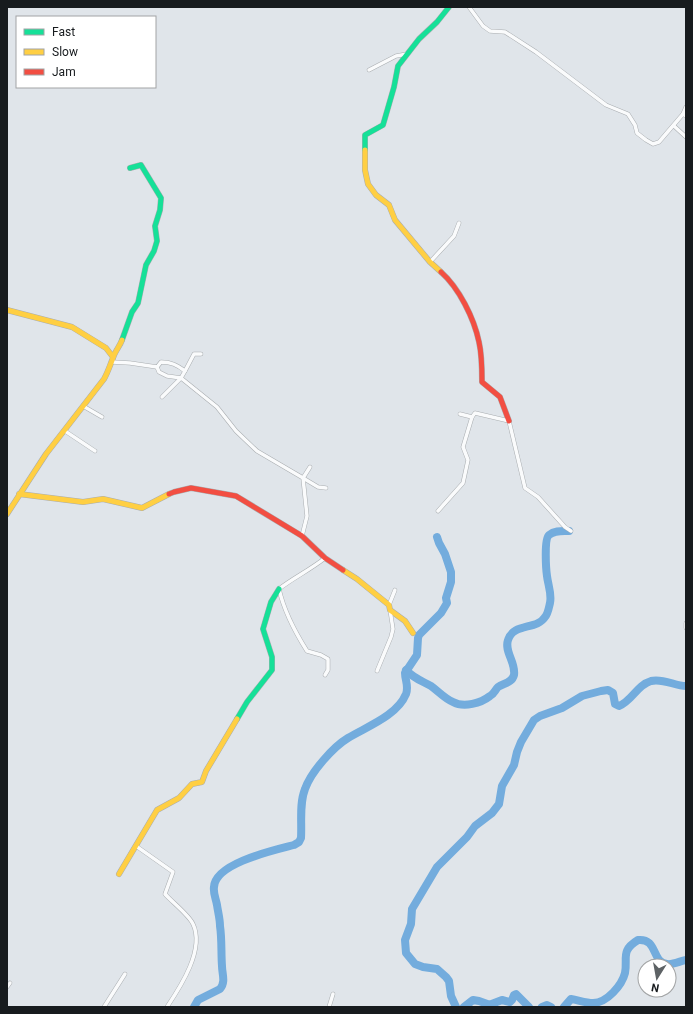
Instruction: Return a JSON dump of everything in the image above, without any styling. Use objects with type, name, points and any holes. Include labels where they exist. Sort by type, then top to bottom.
[{"type":"street","points":[[448,7],[437,22],[419,39],[398,66],[383,125],[365,135],[366,180],[370,188],[379,198],[389,205],[393,218],[430,262],[450,280],[465,304],[479,341],[482,364],[482,382],[500,397],[509,421],[525,488],[538,497],[565,527],[571,531]]},
{"type":"street","points":[[469,7],[485,28],[490,31],[504,32],[510,35],[536,52],[606,105],[628,114],[636,126],[638,134],[653,144],[659,142],[685,115],[686,107]]},
{"type":"street","points":[[369,70],[396,56],[407,54]]},
{"type":"street","points":[[674,126],[686,137]]},
{"type":"street","points":[[7,514],[46,454],[104,380],[112,360],[119,348],[132,312],[138,303],[146,265],[156,247],[157,238],[154,226],[160,210],[161,202],[159,194],[141,165],[130,168]]},
{"type":"street","points":[[430,262],[450,242],[459,223]]},
{"type":"street","points":[[7,310],[72,327],[109,350],[112,360]]},
{"type":"street","points":[[162,396],[181,378],[194,354],[202,354]]},
{"type":"street","points":[[112,360],[157,367]]},
{"type":"street","points":[[157,367],[161,362],[170,363],[175,364],[185,372]]},
{"type":"street","points":[[157,367],[159,372],[166,376],[181,378],[217,407],[236,431],[257,451],[318,487],[326,488]]},
{"type":"street","points":[[83,406],[102,417]]},
{"type":"street","points":[[438,511],[463,484],[468,460],[463,447],[475,413],[509,421]]},
{"type":"street","points":[[460,414],[472,418]]},
{"type":"street","points":[[65,431],[95,451]]},
{"type":"street","points":[[302,536],[307,516],[303,478],[310,467]]},
{"type":"street","points":[[19,494],[83,502],[103,499],[145,508],[174,492],[191,488],[236,496],[302,536],[325,558],[357,580],[405,621],[413,633]]},
{"type":"street","points":[[119,874],[157,810],[179,798],[192,784],[202,782],[206,771],[247,702],[272,670],[272,657],[263,629],[271,602],[279,589],[288,581],[315,566],[325,558]]},
{"type":"street","points":[[279,589],[281,599],[289,618],[307,651],[321,655],[328,659],[328,670],[325,675]]},
{"type":"street","points":[[377,671],[391,637],[392,629],[390,608],[395,590]]},
{"type":"street","points":[[686,623],[686,628]]},
{"type":"street","points":[[136,846],[173,872],[165,894],[193,922],[197,935],[193,956],[183,982],[167,1007]]},
{"type":"street","points":[[104,1007],[125,974]]},
{"type":"street","points":[[7,987],[10,983]]},
{"type":"street","points":[[329,1007],[333,994]]},
{"type":"waterway","points":[[406,670],[431,686],[450,701],[462,705],[482,701],[491,695],[498,687],[512,680],[514,670],[508,649],[508,640],[515,631],[537,624],[541,621],[546,616],[549,608],[551,596],[546,567],[547,538],[554,532],[569,531]]},
{"type":"waterway","points":[[194,1007],[198,1000],[220,989],[223,984],[220,921],[214,892],[217,879],[224,871],[235,864],[261,854],[294,845],[299,842],[301,838],[301,807],[303,795],[308,782],[317,768],[342,742],[388,715],[402,702],[407,691],[405,673],[417,655],[419,635],[441,613],[447,603],[446,598],[451,582],[451,572],[437,537]]},
{"type":"waterway","points":[[456,1007],[451,996],[449,981],[446,977],[437,969],[415,964],[406,953],[405,940],[411,924],[412,909],[437,867],[467,837],[475,826],[492,813],[499,804],[502,786],[514,765],[521,742],[534,720],[540,716],[562,708],[582,696],[601,691],[608,690],[613,693],[615,704],[619,706],[628,701],[642,686],[651,681],[664,681],[686,686]]},
{"type":"waterway","points":[[564,1007],[571,999],[593,1003],[608,997],[621,983],[626,968],[627,951],[632,944],[638,940],[644,940],[649,943],[662,962],[672,964],[686,960]]},
{"type":"waterway","points":[[489,1005],[502,1000],[510,1002],[516,994],[529,1007]]},
{"type":"waterway","points":[[464,1007],[473,1000],[493,1006]]},
{"type":"waterway","points":[[542,1007],[547,1005],[551,1007]]},
{"type":"traffic: fast","points":[[365,150],[365,135],[383,125],[394,87],[398,66],[419,39],[437,22],[449,7]]},
{"type":"traffic: fast","points":[[122,340],[132,312],[138,303],[146,265],[154,251],[157,241],[155,226],[160,210],[161,198],[141,165],[130,168]]},
{"type":"traffic: fast","points":[[237,719],[247,702],[272,670],[272,657],[263,629],[271,602],[279,589]]},
{"type":"traffic: slow","points":[[365,150],[365,170],[368,184],[376,195],[389,205],[395,220],[430,262],[441,272]]},
{"type":"traffic: slow","points":[[7,310],[72,327],[106,348],[113,357]]},
{"type":"traffic: slow","points":[[7,514],[46,454],[104,379],[122,340]]},
{"type":"traffic: slow","points":[[19,494],[83,502],[103,499],[142,508],[169,494]]},
{"type":"traffic: slow","points":[[343,570],[357,579],[389,605],[390,610],[405,621],[413,633]]},
{"type":"traffic: slow","points":[[119,874],[157,810],[179,798],[192,784],[202,782],[206,771],[237,719]]},
{"type":"traffic: jam","points":[[441,272],[454,286],[470,314],[480,347],[482,382],[500,397],[509,421]]},
{"type":"traffic: jam","points":[[169,494],[191,488],[236,496],[302,536],[325,558],[343,570]]}]
